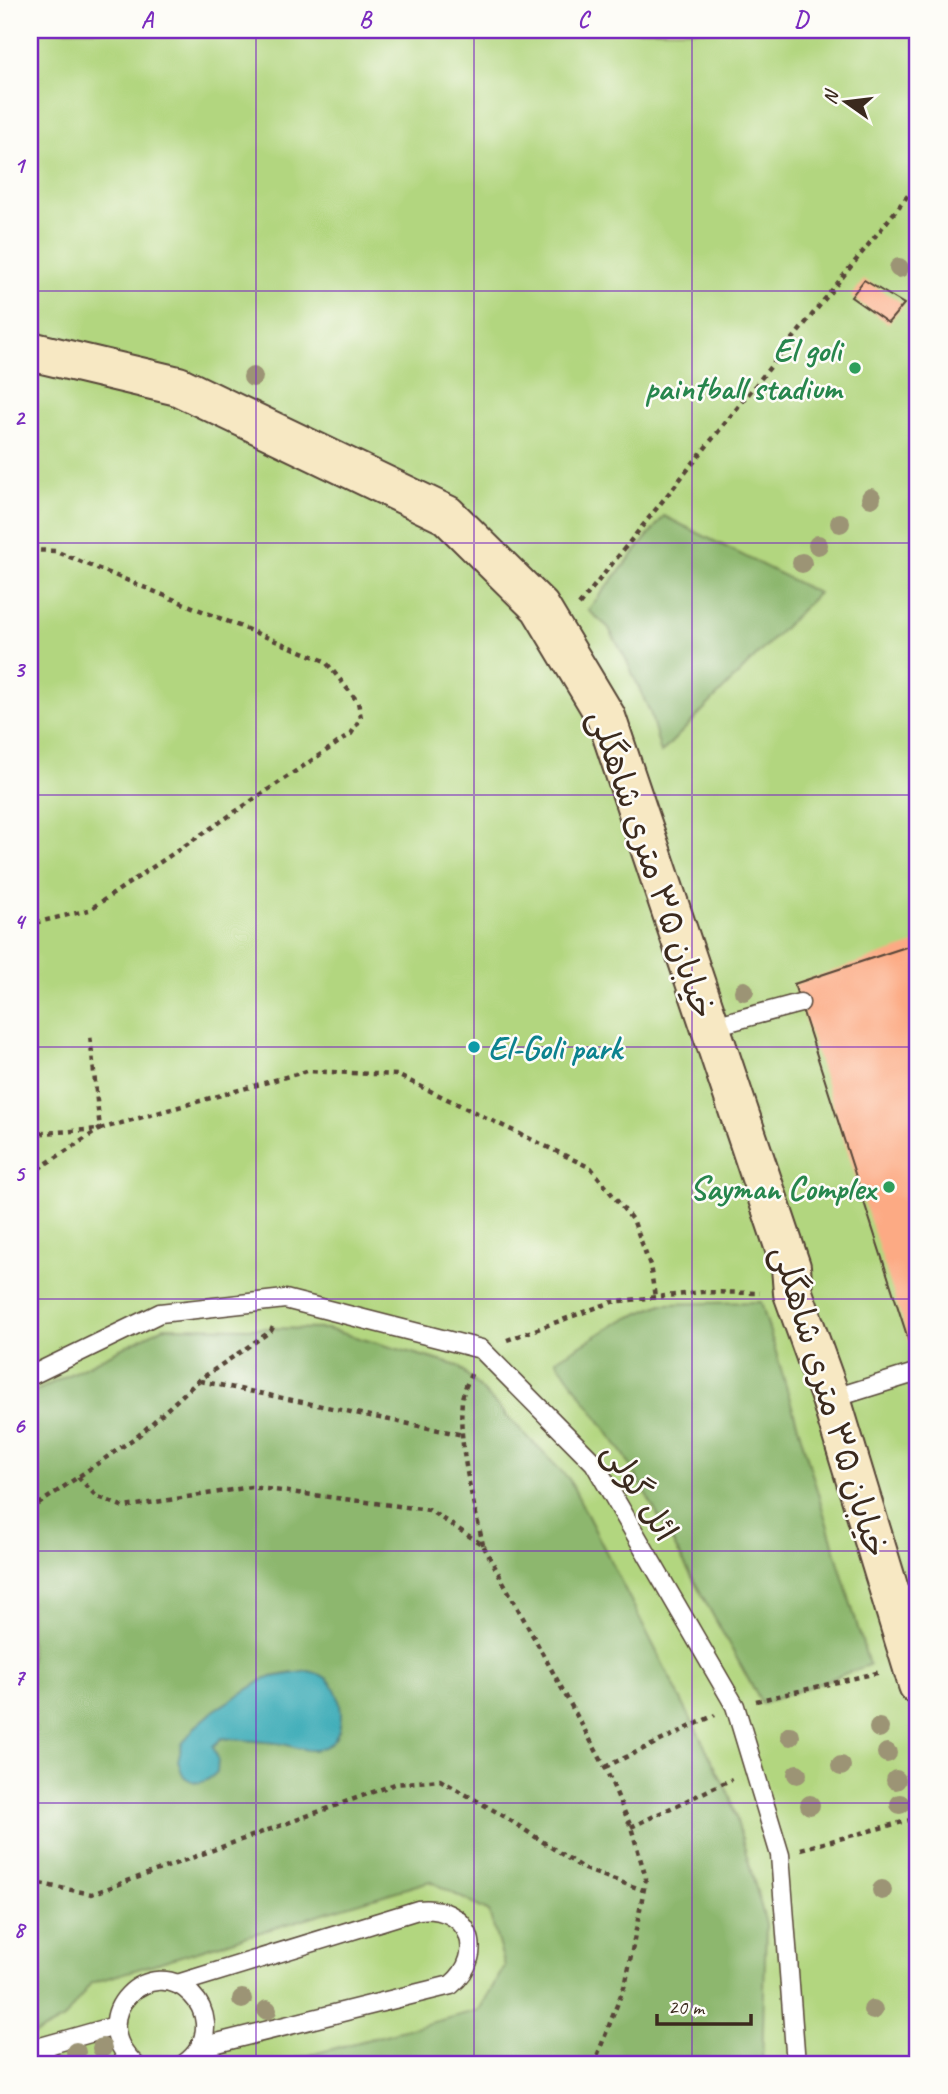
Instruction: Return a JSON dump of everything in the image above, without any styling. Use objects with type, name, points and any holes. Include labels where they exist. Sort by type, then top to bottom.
[{"type":"street","name":"خیابان ۳۵ متری شاهگلی","points":[[30,351],[178,386],[447,515],[540,607],[606,717],[791,1267],[793,1293],[831,1399],[915,1675]]},
{"type":"lane","points":[[710,1027],[800,1003]]},
{"type":"lane","points":[[30,1376],[160,1313],[285,1299],[481,1349]]},
{"type":"lane","name":"ائل گولی","points":[[481,1349],[594,1463],[735,1706],[780,1855],[796,2064]]},
{"type":"lane","points":[[831,1399],[918,1372]]},
{"type":"lane","points":[[177,1984],[418,1910],[444,1911],[456,1917],[470,1939],[468,1965],[451,1985],[193,2059]]},
{"type":"lane","points":[[135,2064],[124,2054],[117,2041],[117,2012],[124,1999],[135,1989],[163,1981],[177,1984],[190,1992],[202,2010],[205,2032],[193,2059]]},
{"type":"lane","points":[[30,2051],[115,2026]]},
{"type":"lane","points":[[30,2051],[57,2064]]},
{"type":"path","points":[[556,632],[918,183]]},
{"type":"path","points":[[30,551],[55,551],[325,661],[358,702],[361,718],[351,734],[89,909],[30,924]]},
{"type":"path","points":[[90,1035],[100,1129]]},
{"type":"path","points":[[30,1134],[100,1129],[307,1071],[397,1075],[591,1168],[635,1222],[650,1265],[655,1297]]},
{"type":"path","points":[[30,1174],[100,1129]]},
{"type":"path","points":[[594,2064],[626,1982],[646,1878],[631,1827],[605,1767],[484,1545],[470,1486],[463,1436],[462,1398],[481,1349],[612,1302],[702,1292],[793,1293]]},
{"type":"path","points":[[30,1510],[139,1435],[200,1380],[271,1331],[285,1299]]},
{"type":"path","points":[[200,1380],[463,1436]]},
{"type":"path","points":[[78,1477],[96,1496],[124,1507],[251,1488],[429,1510],[484,1545]]},
{"type":"path","points":[[605,1767],[735,1706],[915,1675]]},
{"type":"path","points":[[631,1827],[753,1769]]},
{"type":"path","points":[[30,1882],[92,1894],[394,1784],[440,1780],[502,1815],[584,1868],[643,1890]]},
{"type":"path","points":[[780,1855],[918,1818]]},
{"type":"path","points":[[901,2064],[918,2061]]},
{"type":"green space","name":"El-Goli park","points":[[30,30],[918,30],[918,2064],[30,2064]]},
{"type":"green space","points":[[664,516],[818,593],[661,753],[650,712],[626,659],[608,627],[588,610]]},
{"type":"green space","points":[[761,1302],[869,1665],[762,1704],[625,1456],[556,1360],[621,1321],[662,1304]]},
{"type":"green space","points":[[164,1327],[327,1329],[458,1366],[569,1479],[730,1796],[766,1924],[762,2064],[276,2064],[479,2010],[505,1966],[489,1912],[430,1881],[91,1983],[64,2019],[30,2037],[30,1394]],"holes":[[[292,1673],[339,1731],[331,1741],[314,1750],[278,1743],[222,1738],[213,1746],[194,1728],[215,1710],[266,1678]]]},
{"type":"water","points":[[309,1671],[328,1679],[340,1703],[337,1733],[325,1747],[309,1750],[281,1744],[222,1738],[213,1746],[218,1759],[217,1772],[201,1782],[183,1776],[178,1761],[182,1744],[194,1728],[215,1710],[266,1678]]},
{"type":"building","points":[[864,280],[904,304],[888,323],[851,297]]},
{"type":"building","name":"Sayman Complex","points":[[918,943],[918,1370],[794,984]]},
{"type":"place","name":"El goli paintball stadium","points":[[855,368]]},
{"type":"place","name":"El-Goli park","points":[[474,1047]]},
{"type":"place","name":"Sayman Complex","points":[[889,1187]]}]
